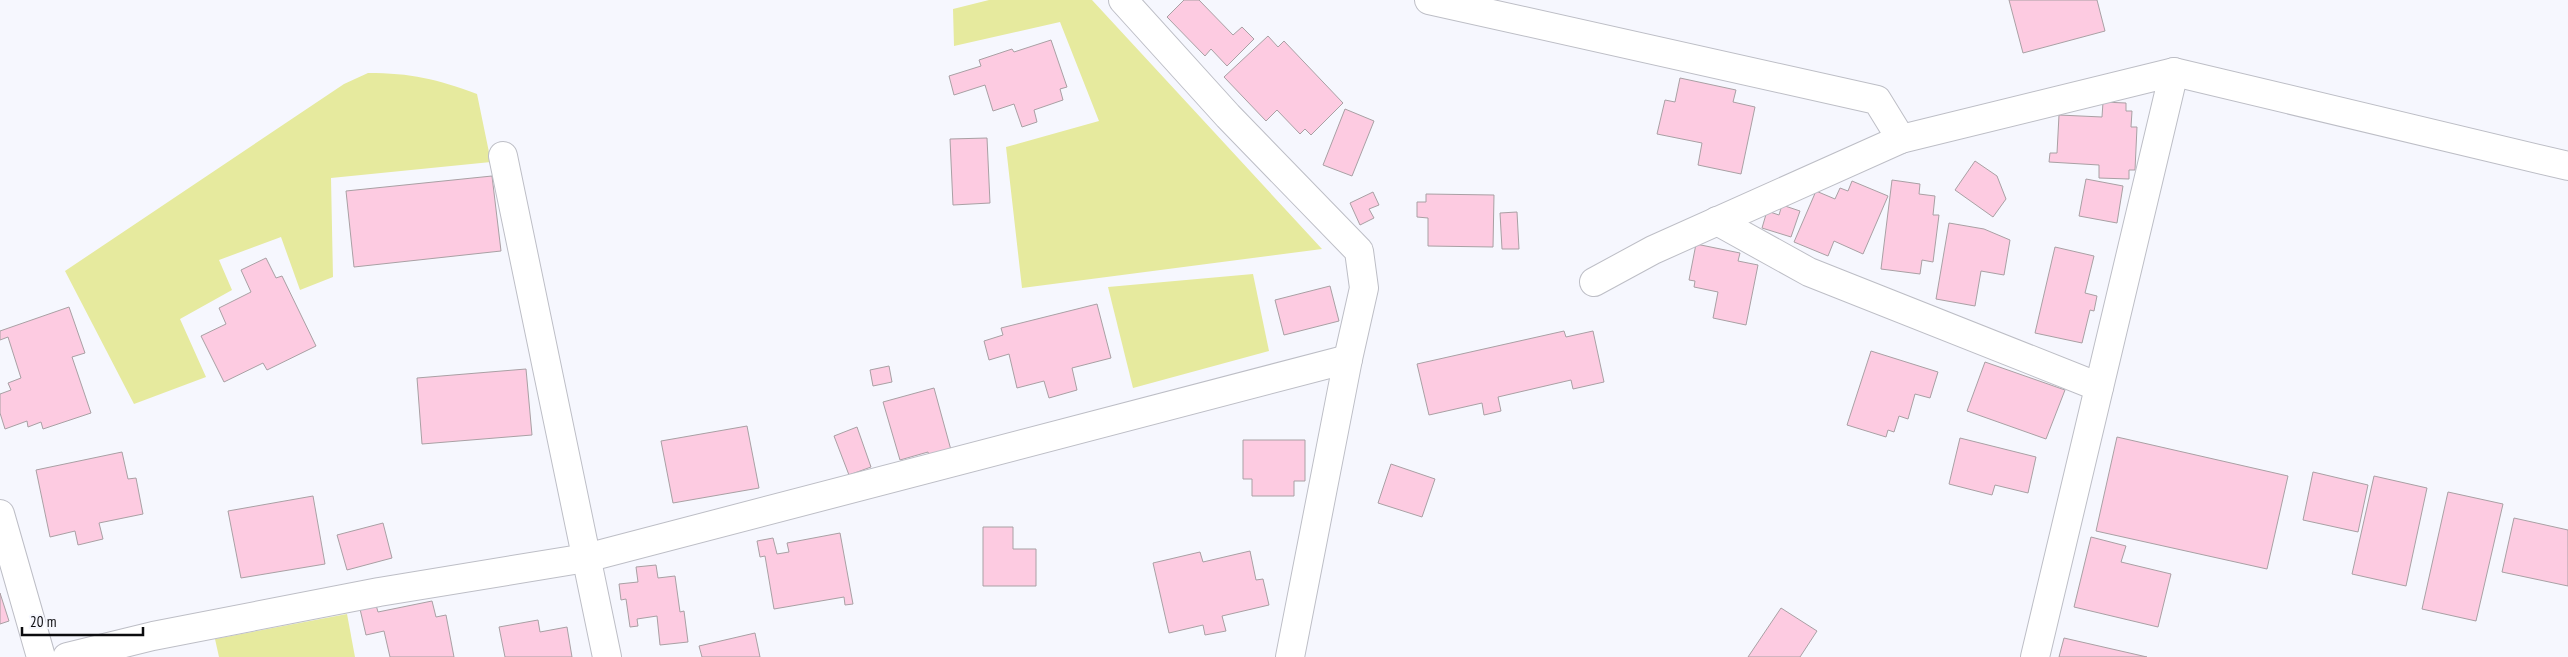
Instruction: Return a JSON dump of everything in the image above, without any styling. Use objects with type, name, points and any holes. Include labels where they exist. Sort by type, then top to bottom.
[{"type":"street","points":[[1123,0],[1228,116],[1358,252],[1364,288],[1348,359],[1290,657]]},
{"type":"street","points":[[1429,0],[1877,100],[1901,139]]},
{"type":"street","points":[[2035,657],[2174,72]]},
{"type":"street","points":[[1594,282],[1653,250],[1901,139],[2174,72],[2568,166]]},
{"type":"street","points":[[503,156],[607,657]]},
{"type":"street","points":[[1717,221],[1808,272],[2100,387]]},
{"type":"street","points":[[67,657],[153,636],[369,594],[586,558],[1348,359]]},
{"type":"street","points":[[0,514],[41,657]]},
{"type":"green space","points":[[989,0],[1092,0],[1322,249],[1022,288],[1006,147],[1099,121],[1060,22],[954,46],[953,9]]},
{"type":"green space","points":[[368,73],[398,74],[424,78],[477,94],[491,162],[331,178],[333,277],[300,290],[281,237],[219,260],[232,290],[180,319],[206,377],[134,404],[65,271],[344,84]]},
{"type":"green space","points":[[1253,274],[1269,351],[1133,388],[1108,287]]},
{"type":"green space","points":[[347,614],[355,657],[219,657],[215,639]]},
{"type":"building","points":[[1184,0],[1199,0],[1233,35],[1242,27],[1254,39],[1227,66],[1211,49],[1205,56],[1167,17]]},
{"type":"building","points":[[2009,0],[2097,0],[2105,31],[2023,53]]},
{"type":"building","points":[[1268,36],[1278,47],[1284,41],[1343,103],[1311,135],[1305,129],[1300,134],[1277,110],[1266,121],[1224,77]]},
{"type":"building","points":[[1051,40],[1067,87],[1060,89],[1063,100],[1034,110],[1037,122],[1022,127],[1014,104],[993,111],[985,85],[954,95],[949,76],[981,66],[979,60],[1012,49],[1014,52]]},
{"type":"building","points":[[1680,78],[1736,90],[1733,102],[1755,107],[1741,174],[1698,165],[1702,143],[1657,134],[1665,100],[1675,102]]},
{"type":"building","points":[[2103,102],[2126,103],[2126,111],[2132,111],[2131,127],[2137,127],[2135,170],[2129,170],[2129,179],[2099,178],[2099,165],[2049,162],[2050,153],[2057,153],[2059,115],[2102,117]]},
{"type":"building","points":[[1345,109],[1374,121],[1352,176],[1323,165]]},
{"type":"building","points":[[987,138],[990,203],[953,205],[950,139]]},
{"type":"building","points":[[1975,161],[1997,176],[2006,199],[1993,217],[1955,190]]},
{"type":"building","points":[[492,176],[501,251],[354,267],[346,191]]},
{"type":"building","points":[[2086,179],[2123,186],[2117,223],[2079,216]]},
{"type":"building","points":[[1892,180],[1920,184],[1919,194],[1935,196],[1933,215],[1939,215],[1933,262],[1922,260],[1920,274],[1881,269]]},
{"type":"building","points":[[1852,181],[1888,196],[1863,254],[1834,241],[1828,256],[1794,242],[1816,191],[1835,199],[1840,188],[1848,191]]},
{"type":"building","points":[[1373,192],[1379,205],[1369,209],[1374,218],[1360,225],[1350,203]]},
{"type":"building","points":[[1426,194],[1494,195],[1493,247],[1428,246],[1428,218],[1417,217],[1417,202],[1426,202]]},
{"type":"building","points":[[1782,205],[1800,211],[1791,237],[1762,228],[1767,211],[1779,215]]},
{"type":"building","points":[[1517,212],[1519,249],[1502,249],[1500,213]]},
{"type":"building","points":[[1949,223],[1984,229],[2010,240],[2004,275],[1981,271],[1975,306],[1936,299]]},
{"type":"building","points":[[1696,244],[1740,253],[1738,261],[1758,265],[1746,325],[1713,318],[1718,292],[1694,287],[1695,281],[1689,280]]},
{"type":"building","points":[[2055,247],[2094,256],[2085,293],[2097,296],[2094,311],[2090,310],[2082,343],[2035,333]]},
{"type":"building","points":[[266,258],[276,278],[282,276],[316,346],[267,370],[263,363],[224,382],[201,336],[226,324],[219,308],[251,292],[241,270]]},
{"type":"building","points":[[1330,286],[1339,321],[1284,335],[1275,300]]},
{"type":"building","points":[[1097,304],[1111,358],[1072,368],[1077,390],[1049,398],[1044,381],[1017,388],[1009,354],[989,360],[984,341],[1003,335],[1001,328]]},
{"type":"building","points":[[69,307],[85,353],[72,357],[91,413],[43,429],[41,422],[28,427],[27,421],[5,429],[0,413],[0,394],[11,390],[8,383],[21,378],[8,337],[0,340],[0,331]]},
{"type":"building","points":[[1564,331],[1566,337],[1593,331],[1604,382],[1573,389],[1571,380],[1498,397],[1501,411],[1484,415],[1482,403],[1429,415],[1417,364]]},
{"type":"building","points":[[1871,351],[1938,372],[1930,398],[1915,394],[1908,419],[1899,416],[1894,432],[1888,430],[1886,437],[1847,425]]},
{"type":"building","points":[[1985,362],[2065,390],[2046,439],[1967,411]]},
{"type":"building","points":[[889,366],[892,382],[873,386],[870,370]]},
{"type":"building","points":[[526,369],[532,435],[422,444],[417,378]]},
{"type":"building","points":[[934,388],[951,450],[929,456],[928,452],[900,460],[883,402]]},
{"type":"building","points":[[747,426],[759,488],[673,503],[661,441]]},
{"type":"building","points":[[857,427],[871,467],[849,475],[834,436]]},
{"type":"building","points":[[2117,437],[2288,476],[2267,569],[2096,531]]},
{"type":"building","points":[[1960,438],[2036,457],[2028,493],[1995,485],[1992,495],[1949,484]]},
{"type":"building","points":[[1243,440],[1305,440],[1305,481],[1294,481],[1294,496],[1252,496],[1252,479],[1243,479]]},
{"type":"building","points":[[122,452],[128,479],[136,478],[143,514],[99,523],[103,539],[78,545],[75,531],[50,537],[36,470]]},
{"type":"building","points":[[1391,464],[1435,479],[1422,517],[1378,503]]},
{"type":"building","points":[[2313,472],[2368,485],[2358,532],[2303,520]]},
{"type":"building","points":[[2374,476],[2427,488],[2406,586],[2352,574]]},
{"type":"building","points":[[2448,492],[2503,504],[2476,621],[2422,609]]},
{"type":"building","points":[[313,496],[325,564],[241,578],[228,511]]},
{"type":"building","points":[[2514,518],[2568,530],[2568,586],[2502,572]]},
{"type":"building","points":[[383,523],[392,558],[347,570],[337,535]]},
{"type":"building","points":[[983,527],[1013,527],[1013,549],[1036,549],[1036,586],[983,586]]},
{"type":"building","points":[[840,533],[853,604],[845,605],[844,597],[774,609],[765,556],[760,557],[757,541],[773,538],[777,554],[789,552],[787,543]]},
{"type":"building","points":[[2091,537],[2126,546],[2121,562],[2171,574],[2158,627],[2074,607]]},
{"type":"building","points":[[1250,551],[1256,580],[1263,579],[1269,605],[1222,616],[1226,631],[1205,635],[1203,625],[1169,633],[1153,563],[1200,552],[1203,562]]},
{"type":"building","points":[[656,565],[658,578],[675,576],[680,612],[684,611],[688,642],[660,645],[657,616],[637,619],[638,626],[630,627],[626,599],[621,600],[619,584],[638,582],[636,567]]},
{"type":"building","points":[[0,593],[9,621],[0,624]]},
{"type":"building","points":[[432,601],[436,617],[446,615],[454,657],[390,657],[384,631],[366,635],[360,609],[376,605],[378,612]]},
{"type":"building","points":[[1781,608],[1817,631],[1800,657],[1748,657]]},
{"type":"building","points":[[538,620],[540,632],[567,627],[572,657],[505,657],[499,627]]},
{"type":"building","points":[[755,633],[760,657],[702,657],[699,646]]},
{"type":"building","points":[[2064,638],[2147,657],[2059,657]]}]
